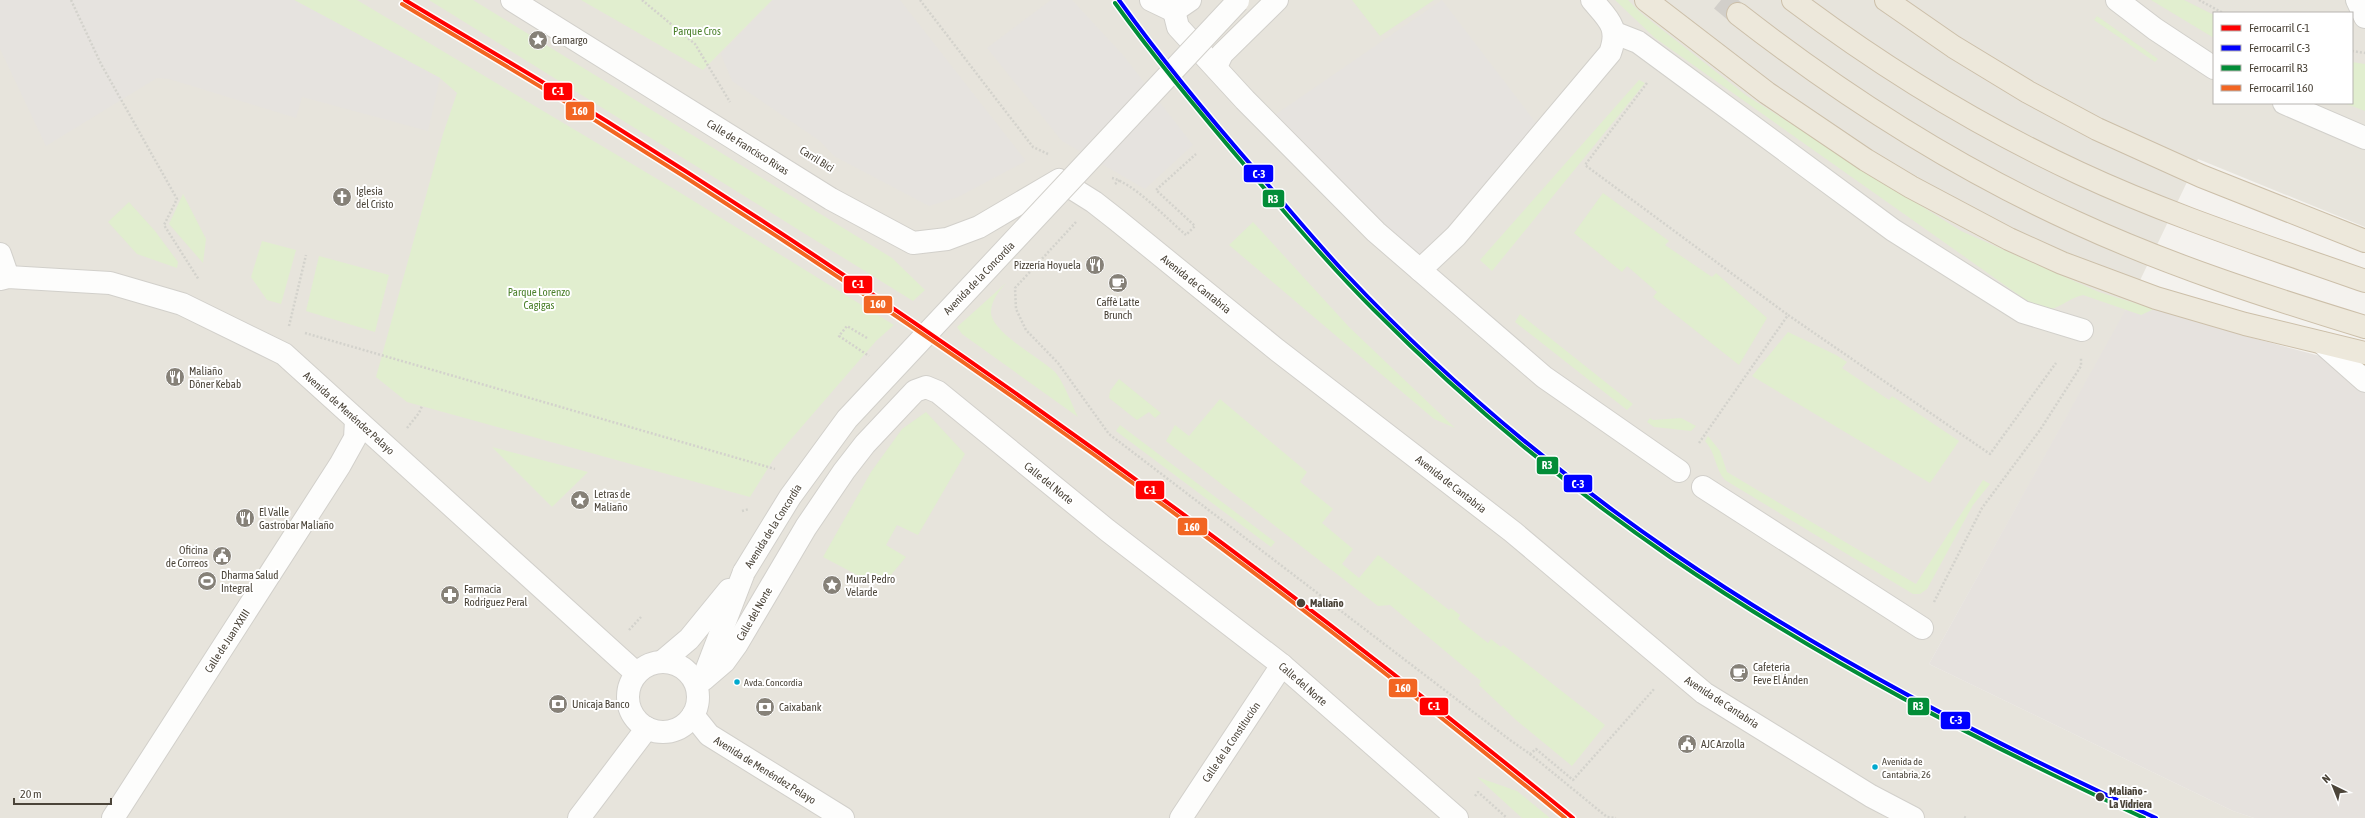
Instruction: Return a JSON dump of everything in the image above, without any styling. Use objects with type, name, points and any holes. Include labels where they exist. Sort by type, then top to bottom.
[{"type":"highway","points":[[1646,0],[1767,93],[1866,160],[1911,187],[2009,239],[2062,263],[2156,298],[2245,324],[2365,353]]},
{"type":"highway","points":[[1793,0],[1888,68],[2004,136],[2079,173],[2223,231],[2365,281]]},
{"type":"highway","points":[[1886,0],[1961,51],[2097,129],[2201,176],[2365,241]]},
{"type":"highway","points":[[1738,14],[1804,66],[1925,144],[2016,194],[2076,223],[2165,259],[2283,302],[2365,327]]},
{"type":"street","name":"Calle de Francisco Rivas","points":[[512,0],[831,199],[913,243],[947,239],[995,219]]},
{"type":"street","points":[[1151,0],[1182,6],[1178,27],[1298,154],[1376,232],[1544,378],[1679,472]]},
{"type":"street","name":"Avenida de la Concordia","points":[[663,662],[702,624],[744,572],[790,497],[847,419],[878,384],[1024,231],[1238,0]]},
{"type":"street","points":[[1216,67],[1222,54],[1277,0]]},
{"type":"street","points":[[1420,270],[1456,236],[1610,53],[1615,33],[1609,20],[1592,0]]},
{"type":"street","points":[[2117,0],[2155,30],[2213,67]]},
{"type":"street","points":[[2357,0],[2365,17]]},
{"type":"street","points":[[1615,33],[1638,42],[1893,230],[2023,312],[2082,330]]},
{"type":"street","points":[[2286,104],[2365,138]]},
{"type":"street","name":"Avenida de Cantabria","points":[[995,219],[1059,180],[1094,202],[1277,350],[1513,532],[1681,675],[1711,697],[1872,796],[1913,818]]},
{"type":"street","points":[[0,254],[4,278]]},
{"type":"street","name":"Avenida de Menéndez Pelayo","points":[[4,278],[110,283],[182,304],[284,354],[636,673]]},
{"type":"street","points":[[2322,343],[2365,381]]},
{"type":"street","name":"Calle del Norte","points":[[701,687],[728,656],[806,527],[865,444],[915,391],[926,387],[938,392],[1107,530],[1282,665],[1458,818]]},
{"type":"street","name":"Calle de Juan XXIII","points":[[113,818],[340,465],[355,438],[356,420]]},
{"type":"street","points":[[1703,488],[1922,628]]},
{"type":"street","name":"Avenida de la Concordia","points":[[701,687],[744,572]]},
{"type":"street","points":[[663,662],[673,663],[683,668],[696,684],[701,687],[693,715],[678,729],[656,732],[646,728],[638,722],[629,705],[630,685],[636,673],[652,664],[663,662]]},
{"type":"street","name":"Calle de la Constitución","points":[[1181,818],[1282,665]]},
{"type":"street","name":"Avenida de Menéndez Pelayo","points":[[693,715],[709,736],[843,818]]},
{"type":"street","points":[[579,818],[646,728]]},
{"type":"path","points":[[71,0],[101,64],[176,199],[164,225],[200,281]]},
{"type":"path","points":[[642,0],[695,44],[731,104]]},
{"type":"path","points":[[920,0],[1033,147],[1054,157]]},
{"type":"path","points":[[2199,0],[2221,12]]},
{"type":"path","points":[[2353,51],[2365,53]]},
{"type":"path","points":[[1651,78],[1585,166],[1788,316],[1990,454],[2056,363]]},
{"type":"path","points":[[1140,195],[1186,235],[1195,226],[1156,190],[1196,154]]},
{"type":"path","points":[[1120,180],[1094,202],[1015,288],[1016,309],[1026,330],[1058,363],[1109,434],[1530,754],[1607,816],[1616,818]]},
{"type":"path","points":[[289,326],[306,255]]},
{"type":"path","points":[[1699,443],[1788,316]]},
{"type":"path","points":[[282,322],[294,329]]},
{"type":"path","points":[[867,338],[847,326],[840,336],[874,359]]},
{"type":"path","points":[[1922,628],[1982,508],[2040,430],[2081,366],[2082,330]]},
{"type":"path","points":[[298,331],[781,471]]},
{"type":"path","points":[[404,431],[419,413],[422,406]]},
{"type":"path","points":[[1530,754],[1536,749],[1573,780],[1658,684],[1669,691],[1681,675]]},
{"type":"shaded area","points":[[0,0],[2365,0],[2365,227],[2198,159],[2123,316],[1929,664],[2233,811],[2254,818],[0,818]]},
{"type":"shaded area","points":[[0,0],[294,0],[440,78],[428,131],[302,97],[296,118],[169,79],[157,78],[46,146],[0,49]]},
{"type":"shaded area","points":[[773,0],[900,0],[1026,161],[958,197],[929,206],[834,156],[820,141],[732,81],[721,54]]},
{"type":"shaded area","points":[[1051,0],[1072,0],[1123,55],[1193,145],[1145,189],[1062,141],[987,48]]},
{"type":"shaded area","points":[[1442,0],[1543,132],[1420,270],[1266,121]]},
{"type":"shaded area","points":[[2131,300],[2249,337],[2365,368],[2365,818],[2254,818],[2233,811],[1929,664]]},
{"type":"green space","name":"Parque Lorenzo Cagigas","points":[[294,0],[357,0],[679,192],[894,325],[876,341],[773,460],[750,497],[407,402],[376,377],[443,134],[457,93],[440,78]]},
{"type":"green space","points":[[429,0],[473,0],[892,258],[925,290],[913,301]]},
{"type":"green space","name":"Parque Cros","points":[[581,0],[772,0],[703,70]]},
{"type":"green space","points":[[1352,0],[1434,0],[1380,36]]},
{"type":"green space","points":[[1615,0],[1628,0],[1642,14],[1747,96],[1961,231],[2099,292],[2154,309],[2141,315],[2083,295],[2051,309],[2040,310],[1655,38]]},
{"type":"green space","points":[[2151,0],[2184,0],[2213,14],[2213,37]]},
{"type":"green space","points":[[2097,16],[2158,59],[2155,62],[2094,20]]},
{"type":"green space","points":[[2353,62],[2365,64],[2365,111],[2347,104],[2353,104]]},
{"type":"green space","points":[[1639,80],[1645,83],[1492,271],[1480,260]]},
{"type":"green space","points":[[1603,193],[1669,241],[1665,245],[1712,277],[1716,273],[1767,318],[1739,365],[1653,297],[1657,292],[1627,266],[1622,272],[1574,233]]},
{"type":"green space","points":[[183,194],[206,239],[203,263],[169,224]]},
{"type":"green space","points":[[129,202],[155,231],[178,262],[177,268],[137,254],[108,222]]},
{"type":"green space","points":[[1253,222],[1349,327],[1455,428],[1434,419],[1229,245]]},
{"type":"green space","points":[[262,241],[296,250],[281,304],[267,300],[251,277]]},
{"type":"green space","points":[[319,256],[389,275],[375,332],[306,311]]},
{"type":"green space","points":[[1006,283],[992,304],[991,312],[993,320],[1007,336],[1054,371],[1064,386],[1078,417],[962,334],[957,327]]},
{"type":"green space","points":[[1520,314],[1633,404],[1627,410],[1515,322]]},
{"type":"green space","points":[[1788,332],[1836,355],[1847,362],[1842,368],[1889,400],[1892,396],[1959,441],[1930,483],[1752,376]]},
{"type":"green space","points":[[1119,379],[1161,413],[1155,418],[1149,412],[1137,420],[1109,398],[1110,391]]},
{"type":"green space","points":[[1220,399],[1307,472],[1300,482],[1333,509],[1322,523],[1353,549],[1342,564],[1359,578],[1378,555],[1449,610],[1451,608],[1460,615],[1458,619],[1488,643],[1491,639],[1501,647],[1503,645],[1605,725],[1572,766],[1516,720],[1479,685],[1481,681],[1390,605],[1378,606],[1166,441],[1175,425],[1189,436]]},
{"type":"green space","points":[[926,412],[965,454],[918,535],[897,525],[886,545],[906,557],[890,576],[861,577],[823,557],[871,472],[902,429]]},
{"type":"green space","points":[[1650,418],[1653,420],[1681,418],[1696,426],[1691,431],[1654,427],[1647,422]]},
{"type":"green space","points":[[1120,425],[1275,542],[1271,547],[1116,431]]},
{"type":"green space","points":[[1708,436],[1720,451],[1727,472],[1916,584],[1983,480],[1990,484],[1973,505],[1927,589],[1920,594],[1913,594],[1725,480],[1719,471],[1709,446],[1705,441]]},
{"type":"green space","points":[[492,447],[588,472],[552,507]]},
{"type":"green space","points":[[1477,777],[1517,791],[1550,818],[1522,818]]},
{"type":"tunnel","points":[[1721,0],[1738,14]]},
{"type":"rail line","name":"C-1","points":[[405,0],[583,106],[734,202],[858,284],[980,368],[1222,543],[1457,724],[1573,818]]},
{"type":"rail line","name":"C-3","points":[[1119,0],[1204,109],[1346,274],[1383,313],[1461,387],[1544,457],[1586,490],[1673,553],[1789,627],[1909,696],[1970,728],[2031,759],[2156,818]]},
{"type":"rail line","name":"R3","points":[[1115,3],[1200,112],[1297,227],[1342,277],[1443,376],[1479,409],[1553,471],[1670,557],[1784,631],[1902,698],[2022,760],[2144,818]]},
{"type":"rail line","name":"160","points":[[402,4],[554,95],[729,205],[853,287],[975,371],[1096,456],[1333,633],[1565,818]]},
{"type":"place","name":"Camargo","points":[[538,40]]},
{"type":"place","name":"Iglesia del Cristo","points":[[342,197]]},
{"type":"place","name":"Pizzería Hoyuela","points":[[1095,265]]},
{"type":"place","name":"Caffè Latte Brunch","points":[[1118,283]]},
{"type":"place","name":"Maliaño Döner Kebab","points":[[175,377]]},
{"type":"place","name":"Letras de Maliaño","points":[[580,500]]},
{"type":"place","name":"El Valle Gastrobar Maliaño","points":[[245,518]]},
{"type":"place","name":"Oficina de Correos","points":[[222,556]]},
{"type":"place","name":"Dharma Salud Integral","points":[[207,581]]},
{"type":"place","name":"Mural Pedro Velarde","points":[[832,585]]},
{"type":"place","name":"Farmacia Rodríguez Peral","points":[[450,595]]},
{"type":"place","name":"Maliaño","points":[[1301,603]]},
{"type":"place","name":"Cafeteria Feve El Ánden","points":[[1739,673]]},
{"type":"place","name":"Avda. Concordia","points":[[737,682]]},
{"type":"place","name":"Unicaja Banco","points":[[558,704]]},
{"type":"place","name":"Caixabank","points":[[765,707]]},
{"type":"place","name":"AJC Arzolla","points":[[1687,744]]},
{"type":"place","name":"Avenida de Cantabria, 26","points":[[1875,767]]},
{"type":"place","name":"Maliaño - La Vidriera","points":[[2100,797]]}]
